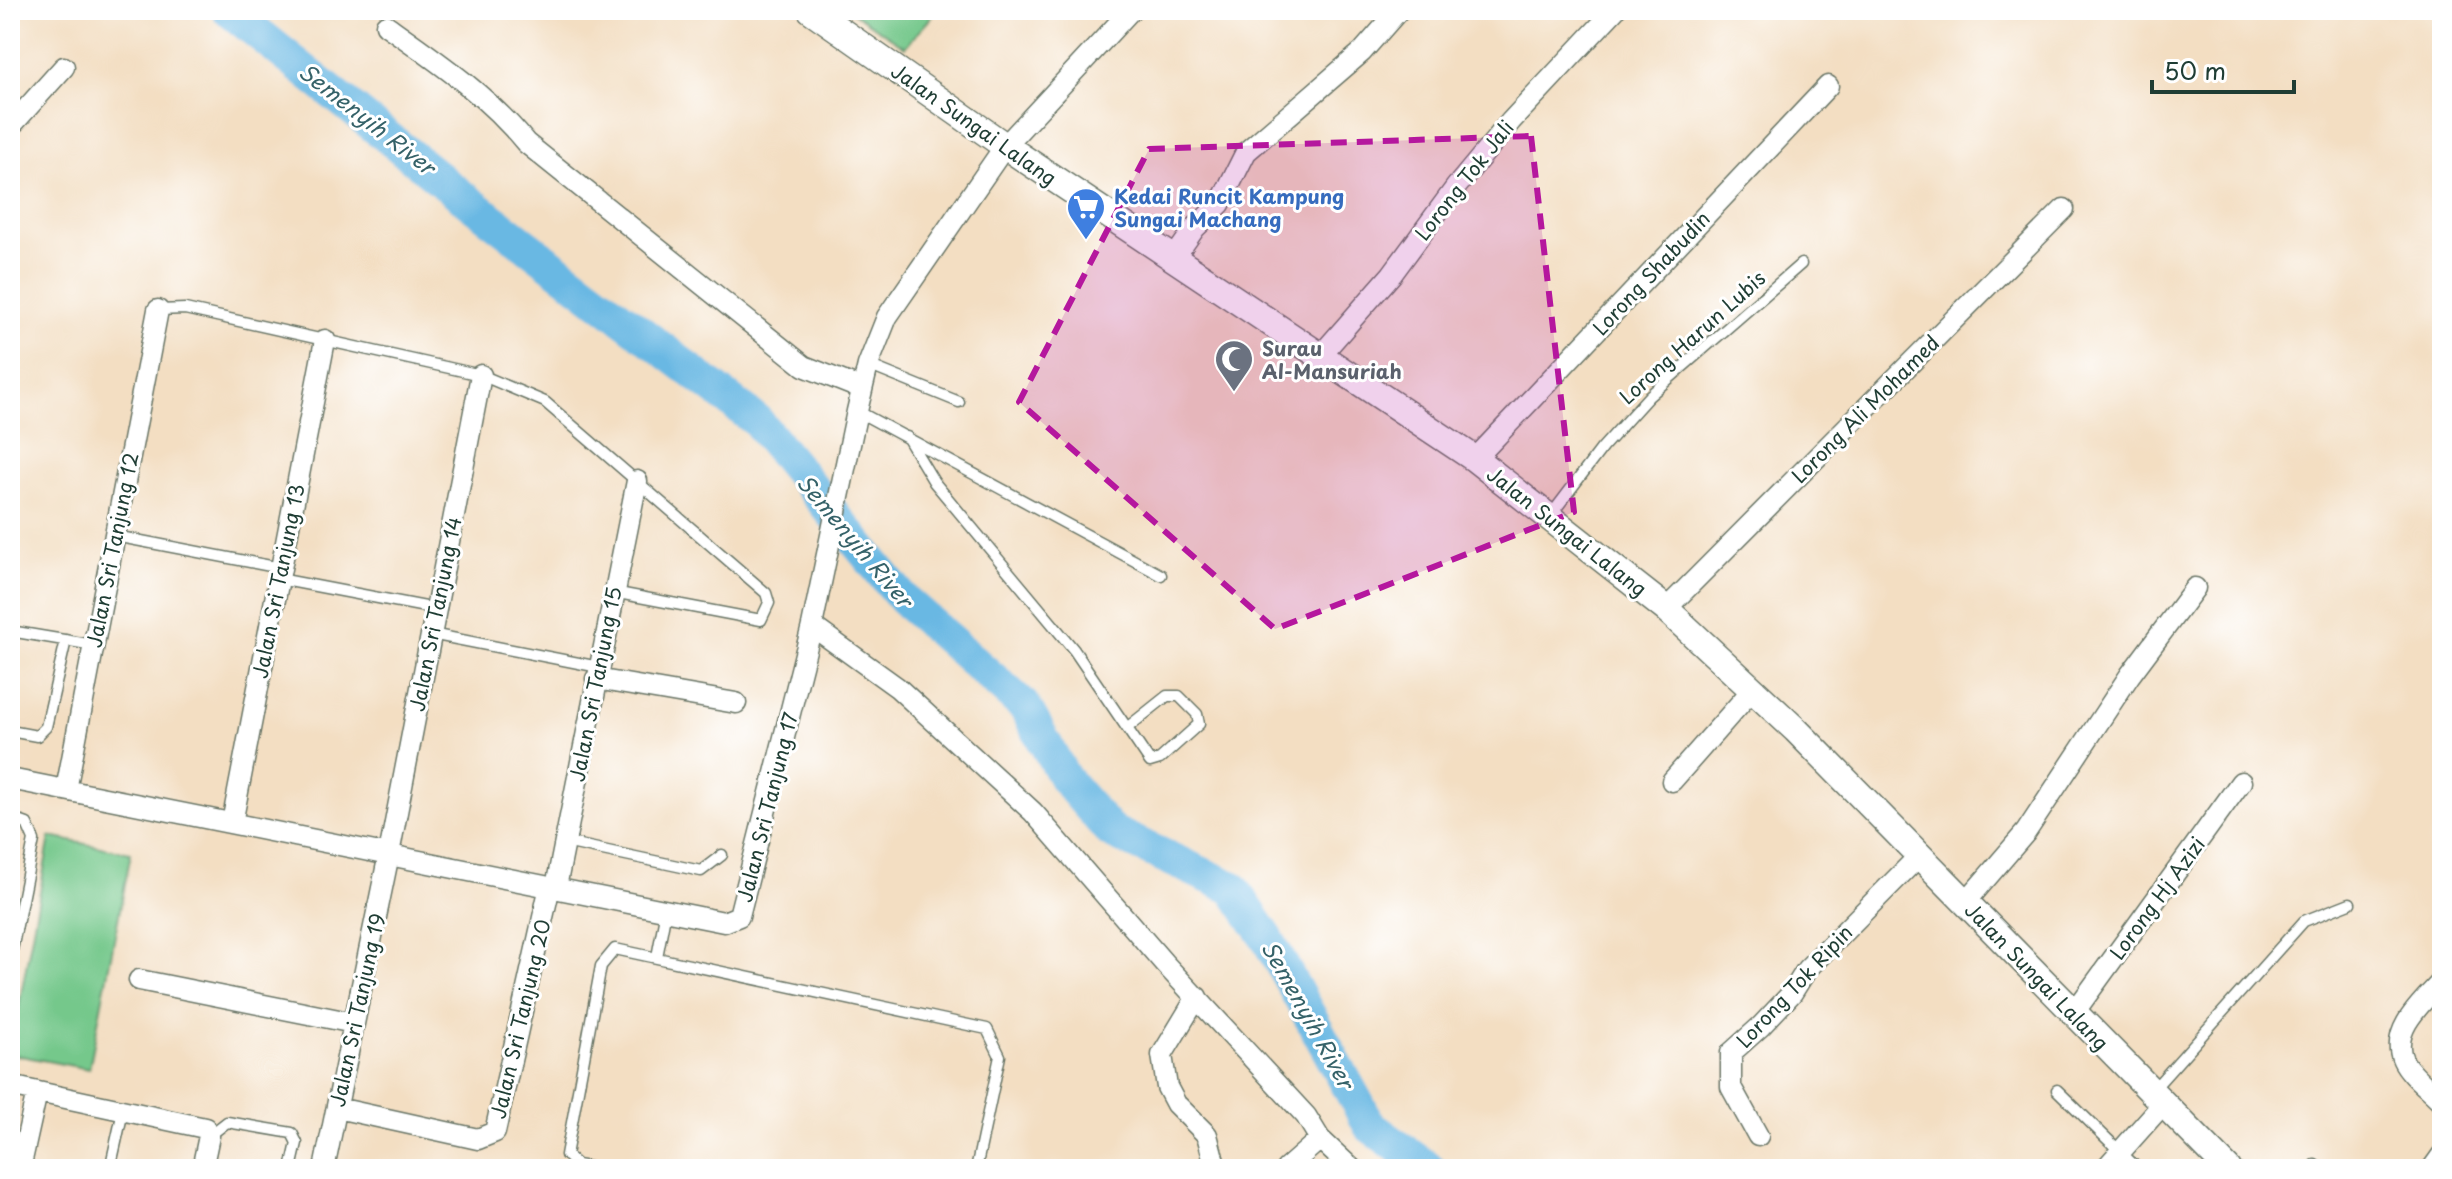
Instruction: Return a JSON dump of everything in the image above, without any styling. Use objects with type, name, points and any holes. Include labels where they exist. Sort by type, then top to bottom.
[{"type":"street","name":"Jalan Sungai Lalang","points":[[811,10],[1005,146],[1475,459],[1551,515],[1666,609],[1919,856],[2228,1169]]},
{"type":"street","name":"Jalan Sri Tanjung 17","points":[[10,779],[724,922],[739,916],[812,626],[862,389],[887,317],[1005,146],[1131,10]]},
{"type":"street","points":[[1174,258],[1195,228],[1220,204],[1246,152],[1362,52],[1399,10]]},
{"type":"street","name":"Lorong Tok Jali","points":[[1320,356],[1392,274],[1511,121],[1615,10]]},
{"type":"street","points":[[386,25],[453,71],[507,120],[526,143],[804,366],[862,389]]},
{"type":"street","points":[[10,127],[64,67]]},
{"type":"street","name":"Lorong Shabudin","points":[[1475,459],[1828,86]]},
{"type":"street","name":"Lorong Ali Mohamed","points":[[1666,609],[2064,209]]},
{"type":"street","name":"Jalan Sri Tanjung 12","points":[[66,790],[158,310]]},
{"type":"street","name":"Jalan Sri Tanjung 13","points":[[232,823],[325,340]]},
{"type":"street","name":"Jalan Sri Tanjung 14","points":[[389,854],[481,375]]},
{"type":"street","name":"Jalan Sri Tanjung 15","points":[[553,887],[565,842],[637,481]]},
{"type":"street","points":[[1965,903],[2026,832],[2130,675],[2195,588]]},
{"type":"street","points":[[812,626],[898,688],[1033,812],[1306,1116],[1320,1139],[1352,1169]]},
{"type":"street","points":[[597,673],[736,703]]},
{"type":"street","points":[[1672,781],[1752,690]]},
{"type":"street","name":"Lorong Hj Azizi","points":[[2073,1014],[2241,782]]},
{"type":"street","name":"Jalan Sri Tanjung 19","points":[[324,1167],[389,854]]},
{"type":"street","name":"Lorong Tok Ripin","points":[[1758,1136],[1731,1087],[1731,1053],[1792,993],[1807,969],[1919,856]]},
{"type":"street","name":"Jalan Sri Tanjung 20","points":[[337,1108],[478,1139],[495,1132],[553,887]]},
{"type":"street","points":[[139,980],[354,1023]]},
{"type":"street","points":[[2442,981],[2410,1017],[2400,1040],[2404,1061],[2442,1102]]},
{"type":"street","points":[[1197,997],[1162,1055],[1167,1087],[1176,1104],[1207,1135],[1216,1169]]},
{"type":"street","points":[[10,1086],[207,1132],[202,1169]]},
{"type":"street","points":[[20,1169],[37,1092]]},
{"type":"street","points":[[2105,1169],[2156,1099]]},
{"type":"street","points":[[1286,1169],[1320,1139]]},
{"type":"street","points":[[2432,1169],[2442,1155]]},
{"type":"lane","name":"Lorong Harun Lubis","points":[[1551,515],[1602,448],[1649,396],[1801,264]]},
{"type":"lane","points":[[158,310],[185,309],[481,375],[545,402],[766,593],[767,612],[761,620],[613,592]]},
{"type":"lane","points":[[868,365],[959,402]]},
{"type":"lane","points":[[857,411],[1161,575]]},
{"type":"lane","points":[[907,437],[934,482],[1074,650],[1150,762],[1160,759],[1199,724],[1197,714],[1179,696],[1167,696],[1128,727]]},
{"type":"lane","points":[[115,536],[436,609]]},
{"type":"lane","points":[[10,631],[94,645]]},
{"type":"lane","points":[[431,634],[597,673]]},
{"type":"lane","points":[[10,731],[37,736],[46,727],[66,640]]},
{"type":"lane","points":[[10,818],[27,824],[34,840],[10,960]]},
{"type":"lane","name":"Jalan Sri Tanjung 17","points":[[565,842],[701,871],[722,855]]},
{"type":"lane","points":[[2156,1099],[2304,921],[2350,903]]},
{"type":"lane","points":[[657,957],[666,910]]},
{"type":"lane","points":[[599,1169],[577,1165],[566,1155],[601,966],[615,949],[987,1029],[1000,1056],[976,1169]]},
{"type":"lane","points":[[2057,1090],[2138,1169]]},
{"type":"lane","points":[[110,1169],[123,1111]]},
{"type":"lane","points":[[207,1132],[227,1122],[292,1133],[297,1143],[291,1169]]},
{"type":"highlighted area","points":[[1531,136],[1574,512],[1275,629],[1019,402],[1149,149]]},
{"type":"green space","points":[[849,10],[938,10],[905,47]]},
{"type":"green space","points":[[50,837],[131,853],[89,1069],[10,1054]]},
{"type":"waterway","name":"Semenyih River","points":[[229,10],[446,184],[757,421],[903,599],[1025,707],[1065,779],[1110,831],[1233,888],[1267,938],[1370,1126],[1429,1169]]},
{"type":"place","name":"Kedai Runcit Kampung Sungai Machang","points":[[1086,241]]},
{"type":"place","name":"Surau Al-Mansuriah","points":[[1234,393]]}]
